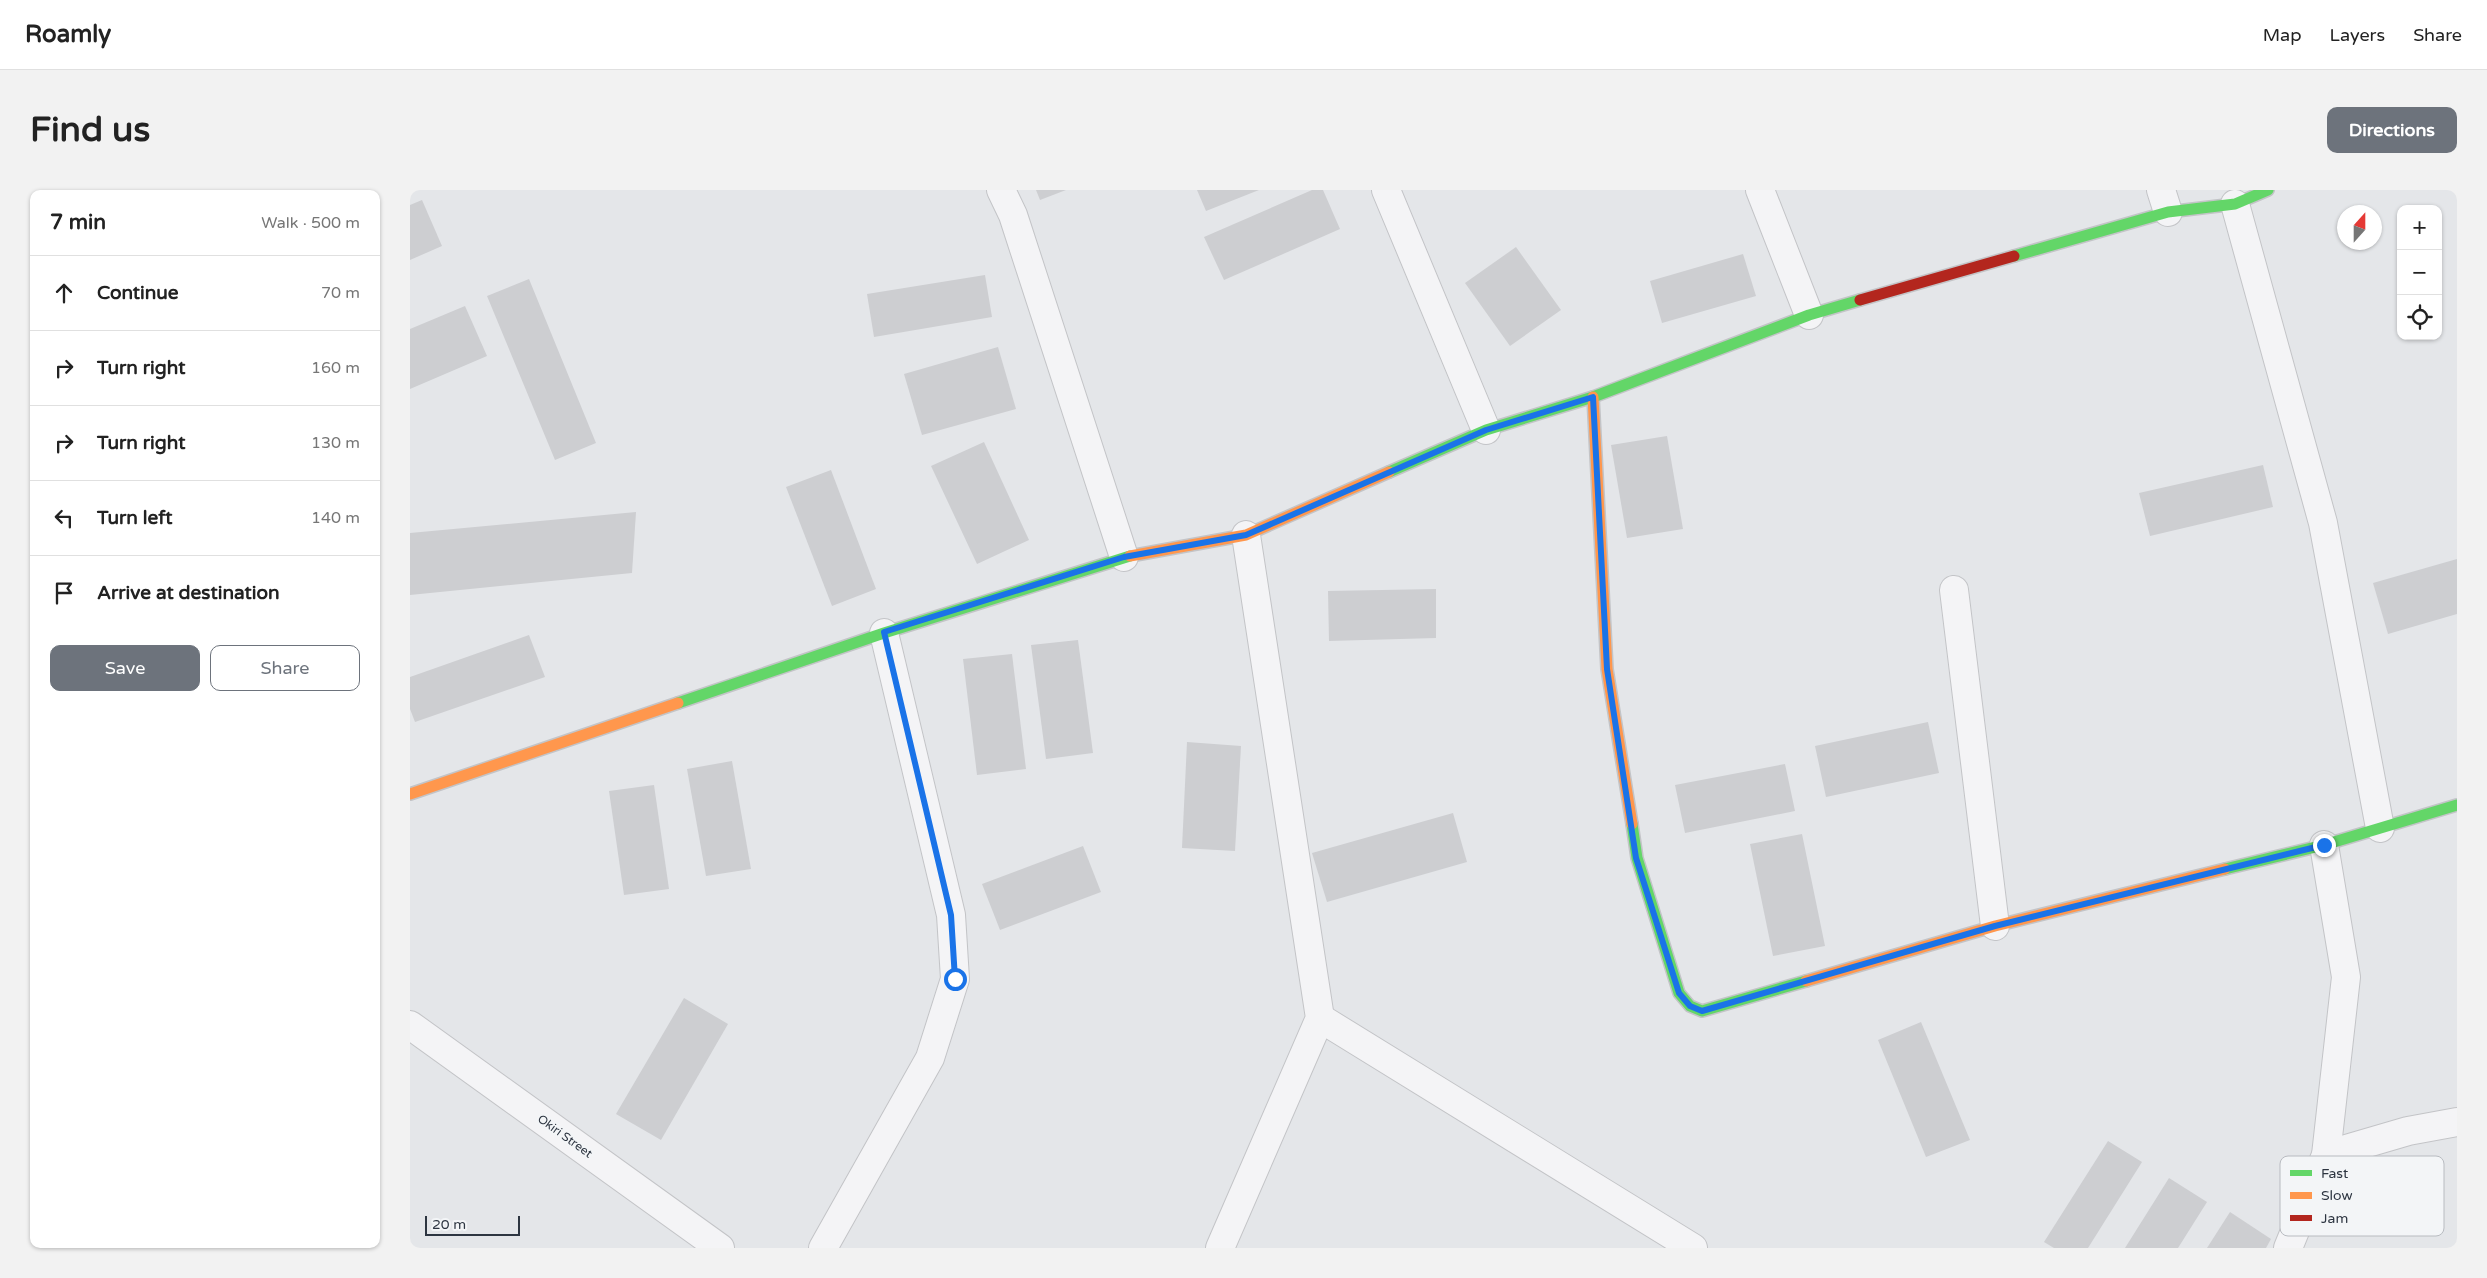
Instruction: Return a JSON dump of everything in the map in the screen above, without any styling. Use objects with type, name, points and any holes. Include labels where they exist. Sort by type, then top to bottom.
[{"type":"street","points":[[1001,190],[1013,216],[1124,557]]},
{"type":"street","points":[[1386,190],[1486,430]]},
{"type":"street","points":[[1760,190],[1809,316]]},
{"type":"street","points":[[410,794],[884,632],[1124,557],[1246,535],[1486,430],[1593,397],[1809,316],[2165,201],[2235,204],[2268,190]]},
{"type":"street","points":[[2235,204],[2323,523],[2380,828]]},
{"type":"street","points":[[1593,397],[1607,669],[1636,858],[1679,993],[1690,1006],[1702,1011],[1995,926],[2324,845],[2457,805]]},
{"type":"street","points":[[1220,1248],[1320,1018],[1246,535]]},
{"type":"street","points":[[1954,590],[1995,926]]},
{"type":"street","points":[[823,1248],[930,1058],[955,979],[951,915],[884,632]]},
{"type":"street","points":[[2324,845],[2346,977],[2326,1155],[2408,1131],[2457,1122]]},
{"type":"street","points":[[1320,1018],[1694,1248]]},
{"type":"street","name":"Okiri Street","points":[[410,1025],[720,1248]]},
{"type":"street","points":[[2288,1248],[2293,1236]]},
{"type":"building","points":[[1036,190],[1066,190],[1040,200]]},
{"type":"building","points":[[1197,190],[1259,190],[1206,211]]},
{"type":"building","points":[[1312,190],[1323,190],[1340,229],[1224,280],[1204,237]]},
{"type":"building","points":[[422,200],[442,246],[410,260],[410,205]]},
{"type":"building","points":[[1516,247],[1561,310],[1510,346],[1465,283]]},
{"type":"building","points":[[1743,254],[1756,296],[1662,323],[1650,281]]},
{"type":"building","points":[[985,275],[992,317],[874,337],[867,294]]},
{"type":"building","points":[[529,279],[596,443],[555,460],[487,296]]},
{"type":"building","points":[[465,306],[487,356],[410,389],[410,329]]},
{"type":"building","points":[[998,347],[1016,409],[922,435],[904,374]]},
{"type":"building","points":[[1667,436],[1683,529],[1627,538],[1611,445]]},
{"type":"building","points":[[984,442],[1029,540],[977,564],[931,466]]},
{"type":"building","points":[[2263,465],[2273,507],[2150,536],[2139,493]]},
{"type":"building","points":[[831,470],[876,589],[832,606],[786,487]]},
{"type":"building","points":[[636,512],[632,573],[410,595],[410,533]]},
{"type":"building","points":[[2457,559],[2457,614],[2388,634],[2373,583]]},
{"type":"building","points":[[1436,589],[1436,638],[1329,641],[1328,591]]},
{"type":"building","points":[[529,635],[545,677],[415,722],[410,709],[410,677]]},
{"type":"building","points":[[1078,640],[1093,753],[1046,759],[1031,645]]},
{"type":"building","points":[[1012,654],[1026,769],[977,775],[963,659]]},
{"type":"building","points":[[1928,722],[1939,773],[1826,797],[1815,746]]},
{"type":"building","points":[[1187,742],[1241,746],[1235,851],[1182,848]]},
{"type":"building","points":[[732,761],[751,869],[706,876],[687,769]]},
{"type":"building","points":[[1785,764],[1795,811],[1685,833],[1675,785]]},
{"type":"building","points":[[654,785],[669,889],[624,895],[609,791]]},
{"type":"building","points":[[1453,813],[1467,862],[1327,902],[1312,853]]},
{"type":"building","points":[[1802,834],[1825,946],[1773,956],[1750,844]]},
{"type":"building","points":[[1083,846],[1101,892],[1000,930],[982,884]]},
{"type":"building","points":[[684,998],[728,1024],[661,1140],[616,1114]]},
{"type":"building","points":[[1921,1022],[1970,1140],[1926,1157],[1878,1040]]},
{"type":"building","points":[[2108,1141],[2142,1162],[2088,1248],[2054,1248],[2044,1242]]},
{"type":"building","points":[[2169,1178],[2207,1202],[2178,1248],[2125,1248]]},
{"type":"building","points":[[2230,1212],[2271,1239],[2266,1248],[2207,1248]]},
{"type":"traffic: fast","points":[[2014,256],[2168,212],[2235,204],[2268,190]]},
{"type":"traffic: fast","points":[[1389,472],[1486,430],[1593,397],[1809,315],[1860,300]]},
{"type":"traffic: fast","points":[[678,703],[884,633],[1130,556]]},
{"type":"traffic: fast","points":[[2225,869],[2324,845],[2457,805]]},
{"type":"traffic: fast","points":[[1632,824],[1637,858],[1679,993],[1690,1006],[1702,1011],[1806,981]]},
{"type":"traffic: slow","points":[[1593,397],[1607,669],[1632,824]]},
{"type":"traffic: slow","points":[[1130,556],[1246,535],[1389,472]]},
{"type":"traffic: slow","points":[[410,794],[678,703]]},
{"type":"traffic: slow","points":[[1806,981],[1995,926],[2225,869]]},
{"type":"traffic: jam","points":[[1860,300],[2014,256]]},
{"type":"route","points":[[955,979],[951,915],[884,632],[1124,557],[1246,535],[1486,430],[1593,397],[1607,669],[1636,858],[1679,993],[1690,1006],[1702,1011],[1995,926],[2324,845]]}]
